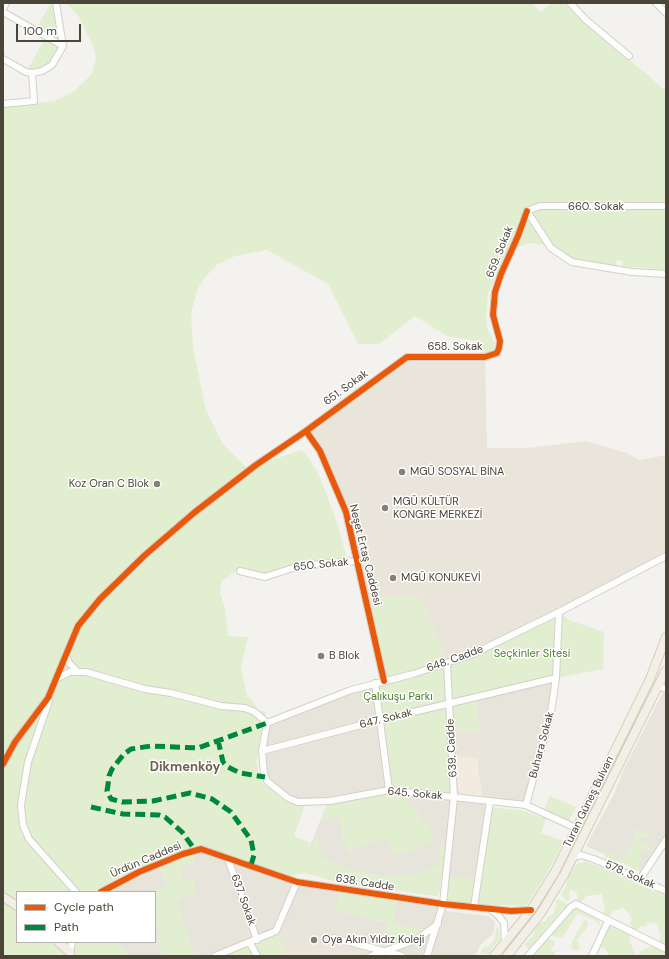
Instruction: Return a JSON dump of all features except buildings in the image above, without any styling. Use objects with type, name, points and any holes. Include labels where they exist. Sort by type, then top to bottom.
[{"type":"main road","name":"Turan Güneş Bulvarı","points":[[494,956],[531,910],[555,872],[650,679],[666,637]]},
{"type":"main road","points":[[650,679],[666,650]]},
{"type":"main road","name":"Turan Güneş Bulvarı","points":[[507,956],[541,913],[573,857],[662,687],[666,670]]},
{"type":"main road","points":[[3,897],[16,905]]},
{"type":"main road","points":[[59,943],[70,954]]},
{"type":"street","points":[[3,8],[6,3]]},
{"type":"street","points":[[3,59],[26,72],[32,73],[42,71],[52,64],[63,46],[56,3]]},
{"type":"street","points":[[570,3],[585,19],[629,56]]},
{"type":"street","points":[[660,4],[666,13]]},
{"type":"street","points":[[3,12],[63,46]]},
{"type":"street","points":[[3,104],[34,101],[32,73]]},
{"type":"street","name":"660. Sokak","points":[[527,211],[540,206],[666,206]]},
{"type":"street","points":[[527,211],[551,248],[572,262],[632,272],[666,274]]},
{"type":"street","name":"659. Sokak","points":[[495,325],[493,303],[495,292],[527,211]]},
{"type":"street","name":"658. Sokak","points":[[407,357],[492,356],[500,348],[499,336],[495,325]]},
{"type":"street","name":"651. Sokak","points":[[56,679],[78,626],[87,613],[145,555],[195,512],[256,465],[306,431],[407,357]]},
{"type":"street","name":"Neşet Ertaş Caddesi","points":[[306,431],[313,438],[340,497],[350,528],[384,681]]},
{"type":"street","name":"648. Cadde","points":[[267,723],[351,690],[473,654],[559,612],[666,555]]},
{"type":"street","name":"650. Sokak","points":[[240,571],[265,576],[299,566],[357,561]]},
{"type":"street","name":"Buhara Sokak","points":[[526,805],[548,730],[556,678],[559,612]]},
{"type":"street","points":[[66,654],[69,663],[77,671]]},
{"type":"street","name":"639. Cadde","points":[[427,956],[443,904],[454,797],[447,662]]},
{"type":"street","points":[[3,764],[15,742],[48,698],[56,679],[66,673],[77,671],[145,689],[171,693],[221,706],[245,708],[255,712],[267,723]]},
{"type":"street","name":"647. Sokak","points":[[262,751],[380,720],[450,705],[556,678]]},
{"type":"street","points":[[56,679],[28,762],[21,806],[23,825],[29,839],[75,891]]},
{"type":"street","points":[[375,683],[389,790]]},
{"type":"street","name":"645. Sokak","points":[[267,723],[262,751],[262,768],[267,781],[288,798],[298,802],[330,801],[389,790],[526,805],[576,828]]},
{"type":"street","points":[[474,907],[490,801]]},
{"type":"street","points":[[640,879],[666,840]]},
{"type":"street","points":[[579,845],[583,852],[594,858]]},
{"type":"street","name":"638. Cadde","points":[[201,849],[228,859],[263,869],[297,882],[443,904],[490,909],[531,910]]},
{"type":"street","name":"Ürdün Caddesi","points":[[102,891],[139,872],[183,854],[201,849]]},
{"type":"street","points":[[573,857],[581,855],[594,858]]},
{"type":"street","name":"578. Sokak","points":[[594,858],[666,891]]},
{"type":"street","name":"637. Sokak","points":[[228,859],[258,940]]},
{"type":"street","points":[[215,956],[272,934],[278,929],[297,882]]},
{"type":"street","points":[[528,956],[573,905],[582,906],[608,921],[666,949]]},
{"type":"street","points":[[490,909],[498,915],[504,923],[505,943]]},
{"type":"street","points":[[592,956],[608,921]]},
{"type":"street","points":[[371,956],[420,937],[438,924]]},
{"type":"street","points":[[334,938],[402,956]]},
{"type":"street","points":[[70,954],[72,943]]},
{"type":"street","name":"637. Sokak","points":[[250,943],[256,956]]},
{"type":"shaded area","points":[[407,357],[485,357],[487,448],[527,448],[586,441],[626,453],[640,460],[666,455],[666,555],[559,612],[447,663],[421,599],[365,598],[338,491],[306,431]]},
{"type":"shaded area","points":[[556,678],[551,713],[526,805],[490,801],[478,879],[446,876],[448,858],[442,873],[439,894],[437,896],[340,883],[308,851],[326,806],[325,802],[317,803],[288,798],[264,774],[264,734],[267,723],[375,683],[483,800],[478,770],[479,728],[477,698]]},
{"type":"shaded area","points":[[663,692],[666,693],[666,833],[642,871],[586,846],[614,794],[624,769]]},
{"type":"shaded area","points":[[451,732],[479,732],[478,758],[453,757]]},
{"type":"shaded area","points":[[453,757],[478,758],[478,770],[483,801],[454,797]]},
{"type":"shaded area","points":[[201,849],[297,882],[340,889],[336,910],[388,923],[382,950],[372,951],[312,936],[291,944],[278,929],[215,956],[195,956],[176,900],[197,892],[182,881],[180,868],[195,850]]},
{"type":"shaded area","points":[[158,864],[167,887],[156,891],[103,891]]},
{"type":"shaded area","points":[[397,898],[443,904],[446,911],[488,916],[495,922],[493,934],[481,944],[475,956],[371,956],[428,931],[392,924]]},
{"type":"shaded area","name":"Oya Akın Yıldız Koleji","points":[[282,920],[291,943],[312,936],[372,951],[379,949],[371,956],[286,956],[276,931]]},
{"type":"shaded area","points":[[156,923],[160,933],[157,939],[164,956],[125,956],[128,953],[118,943],[156,943]]},
{"type":"green space","points":[[51,3],[56,3],[63,46],[48,68],[26,72],[46,37],[35,30]]},
{"type":"green space","points":[[66,3],[532,3],[540,12],[552,3],[563,3],[614,49],[666,90],[666,270],[622,266],[623,261],[617,260],[616,266],[571,260],[551,245],[529,243],[518,247],[505,254],[488,294],[486,316],[487,327],[495,344],[493,352],[482,357],[476,341],[447,336],[415,316],[379,344],[358,344],[328,284],[267,250],[235,256],[218,264],[206,276],[198,288],[191,313],[193,348],[206,410],[222,443],[248,469],[300,450],[305,453],[317,471],[325,490],[338,526],[347,559],[296,565],[262,576],[237,570],[221,582],[220,592],[225,609],[228,636],[248,637],[241,667],[247,697],[252,700],[259,711],[266,711],[259,743],[257,762],[259,776],[262,783],[284,800],[293,804],[305,805],[294,836],[310,843],[308,850],[313,845],[317,836],[322,857],[352,870],[381,876],[415,874],[437,865],[439,862],[441,841],[445,841],[439,894],[437,896],[340,883],[305,873],[289,876],[202,846],[185,851],[121,876],[96,891],[16,891],[16,900],[3,893],[3,107],[55,101],[74,91],[92,74],[96,58],[93,46],[79,17]]},
{"type":"green space","points":[[419,595],[447,662],[559,612],[569,620],[604,632],[603,669],[556,678],[477,698],[479,732],[452,732],[454,797],[404,792],[411,808],[415,806],[422,820],[424,819],[432,834],[431,843],[401,854],[400,852],[395,854],[386,838],[353,848],[354,852],[349,854],[341,833],[343,832],[338,817],[334,816],[321,820],[326,806],[325,802],[389,790],[375,683],[384,681],[365,598]]},
{"type":"green space","points":[[550,796],[576,807],[569,821],[544,810]]},
{"type":"green space","points":[[490,807],[525,811],[546,819],[541,833],[564,841],[548,872],[528,903],[523,906],[480,904],[477,899]]},
{"type":"green space","points":[[638,828],[651,837],[650,839],[639,836],[638,841],[651,846],[654,849],[651,852],[641,849],[638,852],[643,857],[639,861],[639,865],[636,865],[643,869],[641,872],[620,862],[616,863],[604,856],[606,852],[609,852],[614,855],[614,858],[623,861],[635,837],[635,830]]},
{"type":"green space","points":[[195,850],[194,863],[180,868],[182,881],[193,881],[197,892],[176,900],[195,956],[164,956],[157,939],[160,933],[156,923],[156,891],[167,887],[158,864]]},
{"type":"green space","points":[[586,861],[665,896],[666,939],[664,943],[661,943],[659,940],[661,935],[658,929],[659,927],[655,922],[650,924],[648,922],[645,927],[640,926],[639,929],[634,930],[630,924],[632,919],[623,908],[613,911],[607,916],[603,914],[605,906],[602,894],[586,896],[581,903],[575,901],[578,898],[576,892],[570,890],[569,900],[566,901],[561,894],[566,887],[568,878],[579,862],[582,863]]},
{"type":"green space","points":[[446,876],[478,879],[474,907],[443,904]]},
{"type":"green space","points":[[340,889],[397,898],[392,924],[429,931],[420,937],[382,950],[388,923],[335,910]]},
{"type":"green space","points":[[557,899],[569,906],[567,910],[563,909],[528,949],[525,944],[533,936],[536,924],[546,921],[548,917],[554,913]]},
{"type":"green space","points":[[3,901],[16,909],[16,943],[55,943],[66,956],[3,956]]},
{"type":"green space","points":[[578,908],[589,913],[600,921],[599,926],[596,921],[578,913],[562,938],[553,936],[552,934],[573,910]]},
{"type":"green space","points":[[587,920],[588,926],[577,940],[580,949],[578,951],[574,950],[571,948],[573,939],[584,921]]},
{"type":"green space","points":[[612,926],[630,934],[629,939],[636,956],[610,956],[602,947],[600,944],[608,927]]},
{"type":"green space","points":[[498,927],[500,939],[491,949],[490,954],[481,954],[482,948],[489,946],[494,940],[496,929]]},
{"type":"green space","points":[[276,931],[286,956],[215,956]]},
{"type":"green space","points":[[548,938],[555,942],[553,947],[550,949],[553,952],[555,951],[555,956],[531,956]]},
{"type":"green space","points":[[72,943],[118,943],[128,953],[125,956],[70,956]]},
{"type":"green space","points":[[653,945],[666,950],[666,956],[637,956],[640,952]]},
{"type":"marked path","points":[[251,865],[254,855],[251,840],[231,812],[212,799],[190,793],[153,801],[122,802],[111,799],[107,791],[109,776],[112,769],[124,754],[131,749],[151,746],[198,748],[267,723]]},
{"type":"marked path","points":[[218,740],[223,762],[228,767],[240,773],[265,777]]},
{"type":"marked path","points":[[91,807],[123,814],[159,815],[165,817],[182,832],[195,850]]},
{"type":"cycle path","points":[[384,681],[346,512],[320,451],[306,431],[407,357],[485,357],[497,353],[500,341],[493,315],[495,292],[527,211]]},
{"type":"cycle path","points":[[3,764],[15,742],[48,698],[78,626],[100,599],[145,555],[195,512],[256,465],[306,431]]},
{"type":"cycle path","points":[[103,891],[139,872],[183,854],[201,849],[297,882],[443,904],[511,911],[531,910]]},
{"type":"place","name":"MGÜ SOSYAL BİNA","points":[[402,472]]},
{"type":"place","name":"Koz Oran C Blok","points":[[157,484]]},
{"type":"place","name":"MGÜ KÜLTÜR KONGRE MERKEZİ","points":[[385,508]]},
{"type":"place","name":"MGÜ KONUKEVİ","points":[[393,578]]},
{"type":"place","name":"B Blok","points":[[321,656]]},
{"type":"place","name":"Oya Akın Yıldız Koleji","points":[[314,940]]},
{"type":"district","name":"Dikmenköy","points":[[185,768]]},
{"type":"park label","name":"Seçkinler Sitesi","points":[[532,654]]},
{"type":"park label","name":"Çalıkuşu Parkı","points":[[398,697]]}]
